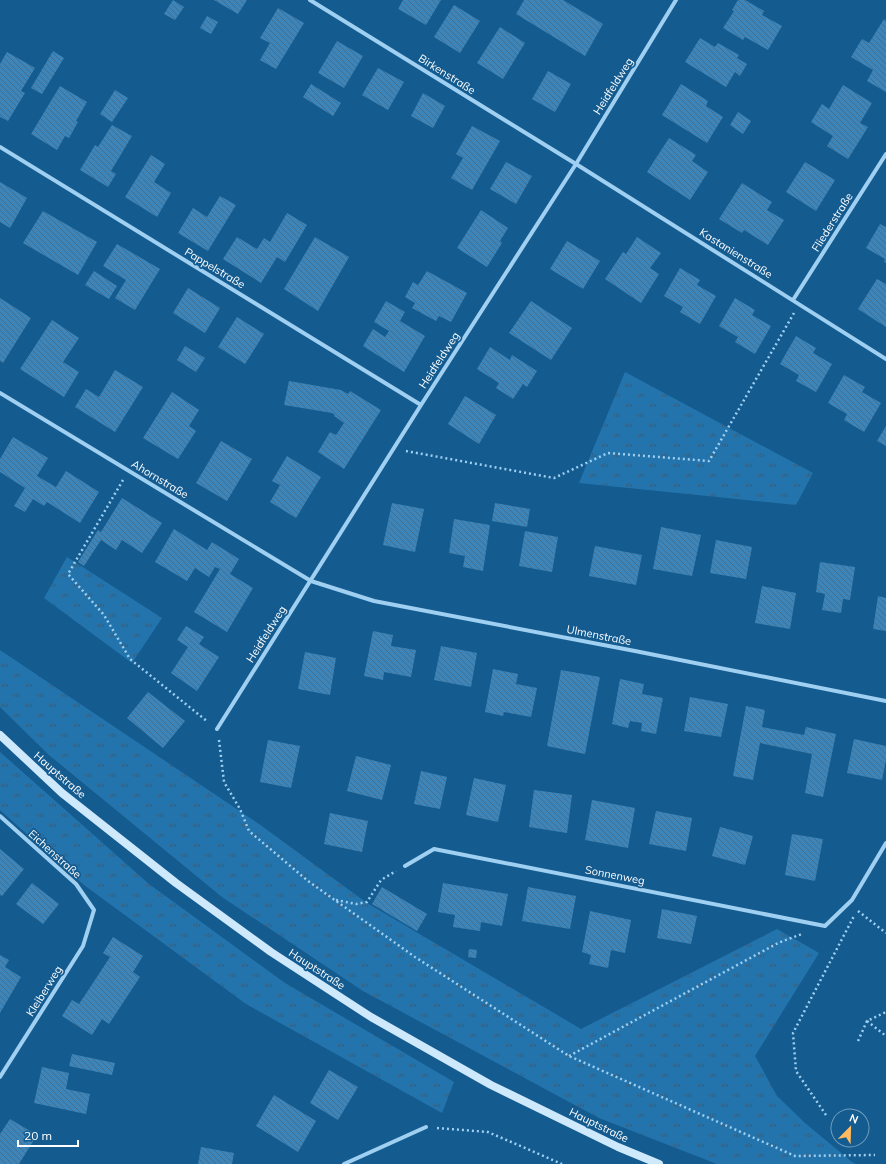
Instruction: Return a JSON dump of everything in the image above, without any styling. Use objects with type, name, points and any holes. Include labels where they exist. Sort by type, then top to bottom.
[{"type":"main road","name":"Hauptstraße","points":[[0,736],[62,793],[176,883],[277,956],[371,1017],[491,1085],[618,1147],[659,1164]]},
{"type":"street","name":"Birkenstraße","points":[[310,0],[576,164]]},
{"type":"street","name":"Heidfeldweg","points":[[217,729],[421,405],[576,164],[676,0]]},
{"type":"street","name":"Pappelstraße","points":[[0,147],[421,405]]},
{"type":"street","name":"Fliederstraße","points":[[794,300],[886,154]]},
{"type":"street","name":"Kastanienstraße","points":[[576,164],[886,359]]},
{"type":"street","name":"Ahornstraße","points":[[0,393],[311,581]]},
{"type":"street","name":"Ulmenstraße","points":[[311,581],[374,601],[886,701]]},
{"type":"street","name":"Eichenstraße","points":[[0,816],[76,884],[94,910]]},
{"type":"street","points":[[824,926],[852,900],[886,843]]},
{"type":"street","name":"Sonnenweg","points":[[405,866],[434,849],[824,926]]},
{"type":"street","name":"Kleiberweg","points":[[0,1077],[2,1071],[83,946],[94,910]]},
{"type":"street","points":[[344,1164],[426,1127]]},
{"type":"path","points":[[394,448],[554,478],[608,453],[709,461],[799,304]]},
{"type":"path","points":[[128,470],[68,574],[104,615],[130,659],[217,729],[224,782],[240,809],[249,832],[308,880],[415,957],[569,1056],[795,1156],[875,1155]]},
{"type":"path","points":[[335,900],[356,904],[367,902],[381,880],[405,866]]},
{"type":"path","points":[[826,1115],[796,1072],[793,1033],[858,910],[886,933]]},
{"type":"path","points":[[569,1056],[778,943],[824,926]]},
{"type":"path","points":[[858,1041],[867,1021],[886,1012]]},
{"type":"path","points":[[867,1021],[886,1036]]},
{"type":"path","points":[[426,1127],[488,1132],[562,1164]]},
{"type":"green space","points":[[625,372],[813,473],[796,505],[579,483]]},
{"type":"green space","points":[[67,557],[162,618],[132,663],[44,598]]},
{"type":"green space","points":[[0,650],[259,824],[367,903],[581,1029],[777,929],[819,953],[755,1056],[777,1096],[805,1123],[830,1144],[830,1148],[835,1148],[856,1164],[717,1164],[599,1118],[363,991],[222,897],[49,755],[0,707]]},
{"type":"green space","points":[[0,752],[149,884],[285,983],[454,1082],[442,1113],[246,1004],[84,885],[0,810]]},
{"type":"building","points":[[173,0],[184,7],[175,20],[164,14]]},
{"type":"building","points":[[214,0],[247,0],[238,14]]},
{"type":"building","points":[[403,0],[441,0],[426,25],[398,9]]},
{"type":"building","points":[[524,0],[563,0],[603,24],[585,56],[516,14]]},
{"type":"building","points":[[738,0],[745,0],[764,11],[762,15],[782,26],[768,50],[745,37],[743,40],[723,28],[734,11],[732,10]]},
{"type":"building","points":[[454,5],[480,21],[460,53],[434,37]]},
{"type":"building","points":[[278,8],[304,23],[276,69],[260,60],[270,43],[260,38]]},
{"type":"building","points":[[207,16],[218,22],[211,34],[200,28]]},
{"type":"building","points":[[884,19],[886,21],[886,92],[867,81],[873,70],[851,57],[862,39],[869,43]]},
{"type":"building","points":[[500,27],[525,43],[503,79],[477,63]]},
{"type":"building","points":[[700,38],[715,47],[718,43],[739,55],[737,58],[747,64],[740,76],[735,72],[726,87],[685,62]]},
{"type":"building","points":[[337,41],[363,56],[344,88],[318,73]]},
{"type":"building","points":[[53,51],[64,58],[42,94],[31,88]]},
{"type":"building","points":[[7,52],[35,68],[21,91],[25,93],[8,121],[0,117],[0,64]]},
{"type":"building","points":[[378,68],[404,82],[388,110],[362,95]]},
{"type":"building","points":[[548,71],[571,84],[555,112],[532,99]]},
{"type":"building","points":[[311,84],[341,103],[333,116],[303,97]]},
{"type":"building","points":[[681,84],[708,101],[706,106],[723,117],[707,143],[662,115]]},
{"type":"building","points":[[843,85],[872,103],[860,123],[868,127],[848,159],[827,146],[833,136],[811,122],[822,104],[829,109]]},
{"type":"building","points":[[60,86],[87,102],[76,121],[78,122],[69,138],[65,136],[57,150],[31,134]]},
{"type":"building","points":[[115,90],[128,98],[112,122],[100,114]]},
{"type":"building","points":[[423,93],[445,106],[433,128],[411,116]]},
{"type":"building","points":[[738,112],[751,121],[743,134],[730,125]]},
{"type":"building","points":[[112,125],[132,136],[111,171],[116,174],[108,187],[80,170],[95,145],[98,147]]},
{"type":"building","points":[[472,126],[500,141],[472,190],[451,178],[463,158],[456,154]]},
{"type":"building","points":[[669,138],[696,155],[692,161],[708,172],[690,200],[647,172]]},
{"type":"building","points":[[151,155],[165,164],[154,182],[171,193],[157,217],[125,197]]},
{"type":"building","points":[[506,162],[532,176],[516,204],[490,189]]},
{"type":"building","points":[[805,162],[835,180],[816,211],[786,192]]},
{"type":"building","points":[[0,182],[27,198],[10,228],[0,222]]},
{"type":"building","points":[[742,183],[772,202],[767,210],[784,220],[768,245],[744,230],[742,233],[719,219]]},
{"type":"building","points":[[220,196],[236,205],[208,251],[178,233],[193,208],[207,217]]},
{"type":"building","points":[[481,210],[508,228],[500,241],[502,243],[487,267],[457,248]]},
{"type":"building","points":[[43,211],[97,242],[78,275],[23,243]]},
{"type":"building","points":[[287,213],[307,225],[285,262],[277,257],[261,283],[223,259],[237,237],[257,249],[264,238],[270,242]]},
{"type":"building","points":[[880,224],[886,227],[886,263],[884,262],[885,259],[866,248]]},
{"type":"building","points":[[315,237],[349,257],[318,311],[284,289]]},
{"type":"building","points":[[637,237],[661,253],[650,268],[659,274],[641,303],[605,279],[623,252],[626,254]]},
{"type":"building","points":[[567,241],[600,261],[583,289],[550,269]]},
{"type":"building","points":[[117,244],[160,269],[135,310],[115,298],[126,280],[103,266]]},
{"type":"building","points":[[680,268],[700,280],[697,285],[716,296],[700,324],[680,312],[683,307],[664,296]]},
{"type":"building","points":[[94,271],[117,286],[109,299],[85,285]]},
{"type":"building","points":[[427,271],[467,293],[451,322],[439,316],[436,321],[412,308],[415,303],[405,297],[413,282],[418,285]]},
{"type":"building","points":[[877,279],[886,284],[886,327],[858,309]]},
{"type":"building","points":[[188,288],[220,308],[205,333],[173,313]]},
{"type":"building","points":[[0,298],[31,318],[3,363],[0,361]]},
{"type":"building","points":[[735,298],[755,310],[752,315],[771,326],[755,354],[735,342],[738,337],[719,326]]},
{"type":"building","points":[[386,301],[405,312],[400,321],[425,336],[404,372],[363,346],[373,329],[385,337],[389,331],[374,322]]},
{"type":"building","points":[[531,301],[572,328],[551,360],[509,333]]},
{"type":"building","points":[[237,317],[264,334],[245,364],[218,347]]},
{"type":"building","points":[[52,320],[79,338],[63,362],[79,372],[64,397],[20,369]]},
{"type":"building","points":[[796,336],[816,348],[813,353],[832,364],[816,392],[796,381],[799,375],[780,364]]},
{"type":"building","points":[[185,346],[205,358],[196,372],[177,360]]},
{"type":"building","points":[[490,347],[510,360],[512,355],[537,371],[527,387],[523,384],[513,399],[496,388],[499,383],[477,369]]},
{"type":"building","points":[[115,370],[143,387],[115,432],[75,407],[86,389],[99,397]]},
{"type":"building","points":[[844,375],[865,387],[862,392],[881,403],[864,432],[844,420],[847,414],[828,403]]},
{"type":"building","points":[[289,381],[341,390],[348,394],[350,391],[381,410],[344,469],[318,452],[330,432],[336,435],[344,423],[332,413],[284,405]]},
{"type":"building","points":[[172,392],[199,410],[189,426],[196,431],[178,459],[143,438]]},
{"type":"building","points":[[465,396],[496,415],[479,444],[448,424]]},
{"type":"building","points":[[886,426],[886,446],[877,441]]},
{"type":"building","points":[[13,437],[48,458],[37,476],[56,487],[66,471],[99,492],[80,523],[47,502],[44,506],[33,499],[25,512],[14,506],[25,488],[0,472],[0,459]]},
{"type":"building","points":[[221,441],[252,459],[227,501],[196,483]]},
{"type":"building","points":[[287,456],[321,477],[296,518],[270,502],[280,485],[272,481]]},
{"type":"building","points":[[122,498],[162,523],[142,553],[122,540],[116,550],[101,540],[84,566],[78,562],[98,530],[101,532]]},
{"type":"building","points":[[392,503],[424,509],[415,552],[383,545]]},
{"type":"building","points":[[495,503],[530,509],[527,527],[492,521]]},
{"type":"building","points":[[454,519],[490,525],[483,571],[463,567],[465,556],[449,553]]},
{"type":"building","points":[[661,527],[701,535],[692,576],[653,569]]},
{"type":"building","points":[[174,529],[207,550],[212,542],[239,559],[230,574],[253,588],[227,632],[194,612],[220,569],[215,567],[209,577],[195,568],[187,581],[155,562]]},
{"type":"building","points":[[525,531],[558,537],[552,572],[519,566]]},
{"type":"building","points":[[716,540],[752,547],[746,579],[710,573]]},
{"type":"building","points":[[595,546],[642,555],[636,585],[589,576]]},
{"type":"building","points":[[820,562],[855,567],[850,600],[843,599],[841,613],[822,610],[825,594],[816,592]]},
{"type":"building","points":[[762,586],[796,593],[790,629],[755,623]]},
{"type":"building","points":[[878,596],[886,598],[886,631],[873,629]]},
{"type":"building","points":[[186,626],[204,637],[199,644],[219,657],[197,691],[171,673],[188,647],[177,640]]},
{"type":"building","points":[[373,631],[393,635],[391,646],[416,650],[411,677],[384,672],[383,680],[364,676]]},
{"type":"building","points":[[441,646],[477,653],[471,687],[434,680]]},
{"type":"building","points":[[305,652],[336,658],[330,695],[298,689]]},
{"type":"building","points":[[493,669],[518,674],[516,684],[537,688],[531,717],[504,712],[503,716],[485,712]]},
{"type":"building","points":[[561,670],[600,677],[585,754],[547,746]]},
{"type":"building","points":[[620,679],[644,684],[642,694],[663,698],[656,734],[641,731],[642,723],[630,721],[628,728],[612,724]]},
{"type":"building","points":[[148,692],[185,721],[163,748],[127,718]]},
{"type":"building","points":[[690,697],[728,704],[721,737],[684,731]]},
{"type":"building","points":[[746,706],[765,710],[762,727],[804,735],[806,727],[836,734],[823,797],[805,793],[812,754],[760,743],[753,780],[733,776]]},
{"type":"building","points":[[854,739],[886,746],[886,760],[882,780],[847,773]]},
{"type":"building","points":[[268,740],[300,746],[291,788],[260,782]]},
{"type":"building","points":[[356,756],[391,765],[382,800],[347,791]]},
{"type":"building","points":[[421,771],[447,777],[440,809],[414,804]]},
{"type":"building","points":[[474,778],[506,785],[498,822],[466,815]]},
{"type":"building","points":[[534,790],[572,795],[567,833],[529,827]]},
{"type":"building","points":[[592,800],[635,808],[628,848],[585,840]]},
{"type":"building","points":[[656,811],[692,818],[686,851],[649,844]]},
{"type":"building","points":[[330,813],[368,821],[362,852],[324,844]]},
{"type":"building","points":[[720,827],[753,836],[745,865],[712,856]]},
{"type":"building","points":[[792,834],[823,839],[815,881],[785,875]]},
{"type":"building","points":[[0,849],[24,869],[2,896],[0,895]]},
{"type":"building","points":[[32,883],[59,904],[43,924],[16,904]]},
{"type":"building","points":[[443,883],[508,894],[502,926],[481,922],[480,931],[453,927],[455,915],[438,912]]},
{"type":"building","points":[[382,887],[427,914],[417,931],[372,904]]},
{"type":"building","points":[[528,887],[576,896],[570,929],[522,921]]},
{"type":"building","points":[[662,909],[697,916],[691,944],[657,938]]},
{"type":"building","points":[[590,911],[631,920],[625,953],[611,950],[608,968],[589,964],[591,955],[582,952]]},
{"type":"building","points":[[113,937],[143,956],[133,972],[140,977],[109,1024],[102,1019],[92,1035],[62,1016],[72,1000],[79,1004],[110,957],[103,953]]},
{"type":"building","points":[[469,949],[477,950],[476,958],[468,957]]},
{"type":"building","points":[[0,955],[9,960],[5,967],[21,977],[0,1013]]},
{"type":"building","points":[[72,1054],[115,1063],[112,1075],[69,1066]]},
{"type":"building","points":[[42,1067],[69,1073],[66,1089],[90,1094],[86,1114],[34,1103]]},
{"type":"building","points":[[329,1070],[358,1087],[338,1120],[310,1103]]},
{"type":"building","points":[[274,1095],[316,1121],[298,1152],[256,1126]]},
{"type":"building","points":[[10,1119],[37,1135],[19,1164],[0,1164],[0,1134]]},
{"type":"building","points":[[201,1147],[234,1153],[232,1164],[198,1164]]}]
